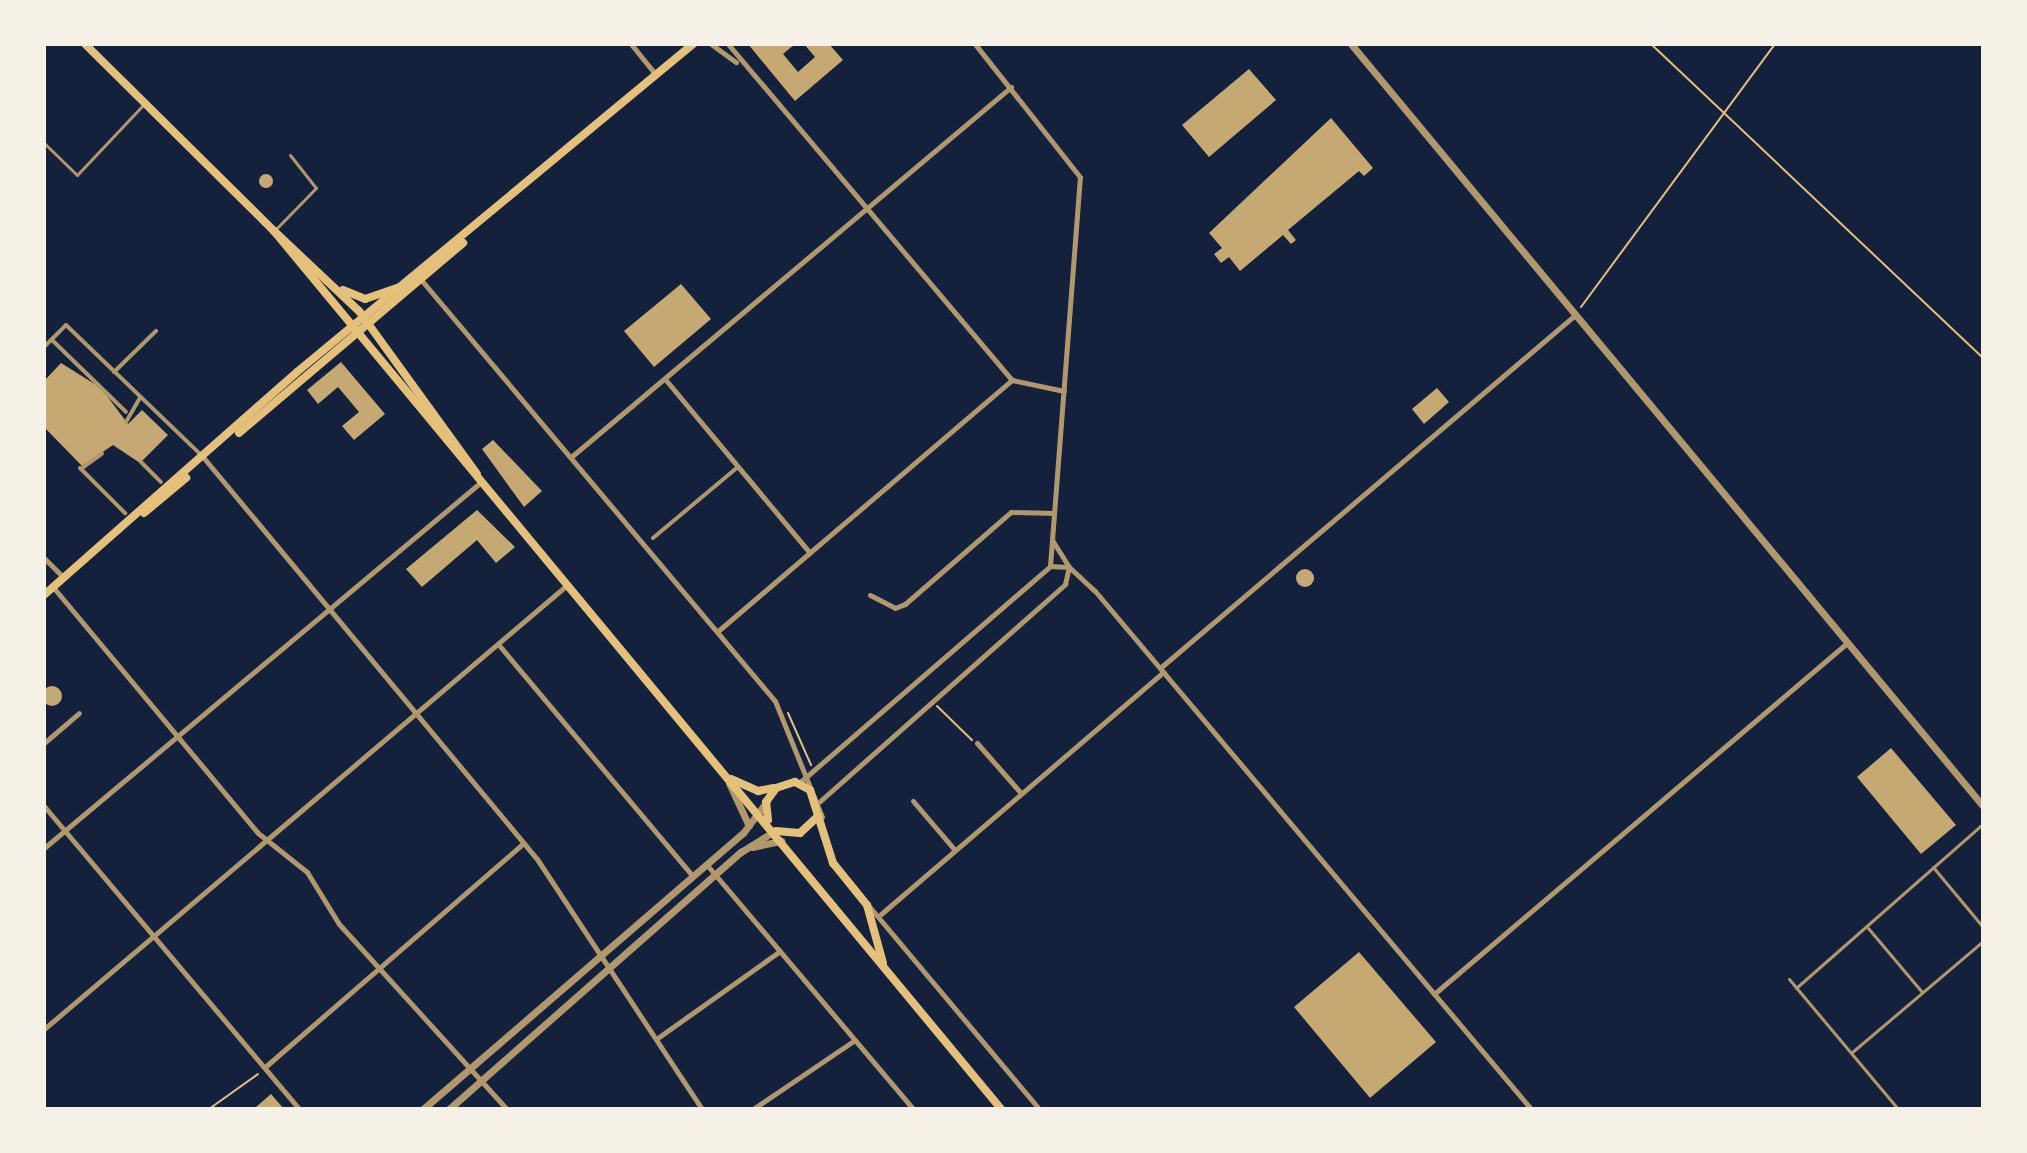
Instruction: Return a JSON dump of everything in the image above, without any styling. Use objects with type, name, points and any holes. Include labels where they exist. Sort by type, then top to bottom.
[{"type":"main road","points":[[85,44],[274,231],[336,286],[367,323],[481,482]]},
{"type":"main road","points":[[367,323],[693,44]]},
{"type":"main road","points":[[274,231],[727,777],[772,827],[896,984],[1001,1109]]},
{"type":"main road","points":[[44,595],[355,331],[423,282],[467,238]]},
{"type":"main road","points":[[336,286],[365,299],[412,282]]},
{"type":"main road","points":[[727,777],[748,789],[776,788],[806,779],[838,867],[867,905],[874,950],[896,984]]},
{"type":"main road","points":[[772,827],[766,802],[776,788]]},
{"type":"main road","points":[[772,827],[800,833],[818,809]]},
{"type":"street","points":[[631,44],[656,76]]},
{"type":"street","points":[[711,44],[738,64],[1012,380],[1064,391]]},
{"type":"street","points":[[728,44],[738,64]]},
{"type":"street","points":[[806,779],[1050,566],[1080,177],[975,44]]},
{"type":"street","points":[[1351,44],[1983,806]]},
{"type":"street","points":[[571,457],[864,207],[1011,87]]},
{"type":"street","points":[[423,282],[775,701],[808,764],[806,779],[838,867]]},
{"type":"street","points":[[881,914],[1575,315]]},
{"type":"street","points":[[44,347],[66,325],[205,459],[524,843],[613,968],[702,1109]]},
{"type":"street","points":[[114,372],[156,331]]},
{"type":"street","points":[[52,340],[126,412]]},
{"type":"street","points":[[665,379],[810,553]]},
{"type":"street","points":[[718,631],[1012,380]]},
{"type":"street","points":[[126,422],[126,412],[141,397]]},
{"type":"street","points":[[102,454],[80,468],[125,513]]},
{"type":"street","points":[[141,462],[161,482]]},
{"type":"street","points":[[653,538],[738,467]]},
{"type":"street","points":[[44,848],[331,611],[481,482]]},
{"type":"street","points":[[870,595],[895,608],[905,604],[1011,512],[1054,513]]},
{"type":"street","points":[[1053,540],[1069,567],[1161,670],[1531,1109]]},
{"type":"street","points":[[44,558],[64,578]]},
{"type":"street","points":[[1050,566],[1069,567]]},
{"type":"street","points":[[818,809],[932,699],[1061,588],[1069,567]]},
{"type":"street","points":[[44,1029],[568,585]]},
{"type":"street","points":[[53,587],[267,841],[307,872],[339,924],[381,966],[507,1109]]},
{"type":"street","points":[[1434,994],[1847,643]]},
{"type":"street","points":[[498,644],[693,876]]},
{"type":"street","points":[[44,743],[79,713]]},
{"type":"street","points":[[977,743],[1020,792]]},
{"type":"street","points":[[727,777],[749,826]]},
{"type":"street","points":[[913,801],[954,849]]},
{"type":"street","points":[[423,1109],[707,865],[761,814],[766,802]]},
{"type":"street","points":[[44,806],[262,1070],[299,1109]]},
{"type":"street","points":[[449,1109],[772,827]]},
{"type":"street","points":[[737,857],[770,838],[786,845]]},
{"type":"street","points":[[262,1070],[524,843]]},
{"type":"street","points":[[707,865],[913,1109]]},
{"type":"street","points":[[867,905],[881,914],[1039,1109]]},
{"type":"street","points":[[659,1037],[780,951]]},
{"type":"street","points":[[753,1109],[855,1040]]},
{"type":"lane","points":[[44,143],[77,175],[144,104]]},
{"type":"lane","points":[[274,231],[316,188],[290,155]]},
{"type":"lane","points":[[1796,988],[1983,824]]},
{"type":"lane","points":[[1933,867],[1983,927]]},
{"type":"lane","points":[[1868,928],[1922,992]]},
{"type":"lane","points":[[1851,1053],[1983,941]]},
{"type":"lane","points":[[1789,979],[1898,1109]]},
{"type":"path","points":[[1651,44],[1983,358]]},
{"type":"path","points":[[1575,315],[1775,44]]},
{"type":"path","points":[[932,699],[977,743]]},
{"type":"path","points":[[775,701],[792,717],[808,764]]},
{"type":"path","points":[[209,1109],[262,1070]]},
{"type":"building","points":[[748,44],[795,44],[783,54],[798,72],[815,57],[804,44],[829,44],[843,60],[795,101]]},
{"type":"building","points":[[1249,69],[1276,100],[1209,157],[1182,125]]},
{"type":"building","points":[[1331,118],[1373,168],[1364,176],[1359,171],[1288,230],[1296,240],[1291,244],[1283,235],[1240,271],[1229,257],[1221,263],[1214,254],[1222,248],[1209,233]]},
{"type":"building","points":[[266,174],[273,181],[266,188],[259,181]]},
{"type":"building","points":[[681,284],[711,319],[654,367],[624,331]]},
{"type":"building","points":[[341,362],[385,414],[354,440],[342,426],[359,412],[338,387],[318,404],[307,390]]},
{"type":"building","points":[[61,363],[101,388],[128,424],[142,410],[168,435],[140,463],[113,445],[82,466],[44,427],[44,381]]},
{"type":"building","points":[[1437,388],[1449,402],[1424,424],[1412,409]]},
{"type":"building","points":[[493,440],[542,491],[524,507],[482,449]]},
{"type":"building","points":[[477,510],[515,547],[496,563],[477,540],[422,587],[406,569]]},
{"type":"building","points":[[1301,569],[1309,569],[1314,578],[1312,585],[1301,587],[1296,582],[1296,574]]},
{"type":"building","points":[[52,686],[59,689],[62,696],[59,703],[52,706],[45,703],[42,696],[45,689]]},
{"type":"building","points":[[1891,748],[1956,825],[1921,854],[1857,777]]},
{"type":"building","points":[[1359,952],[1436,1042],[1370,1098],[1294,1007]]},
{"type":"building","points":[[271,1094],[284,1109],[256,1107]]}]
